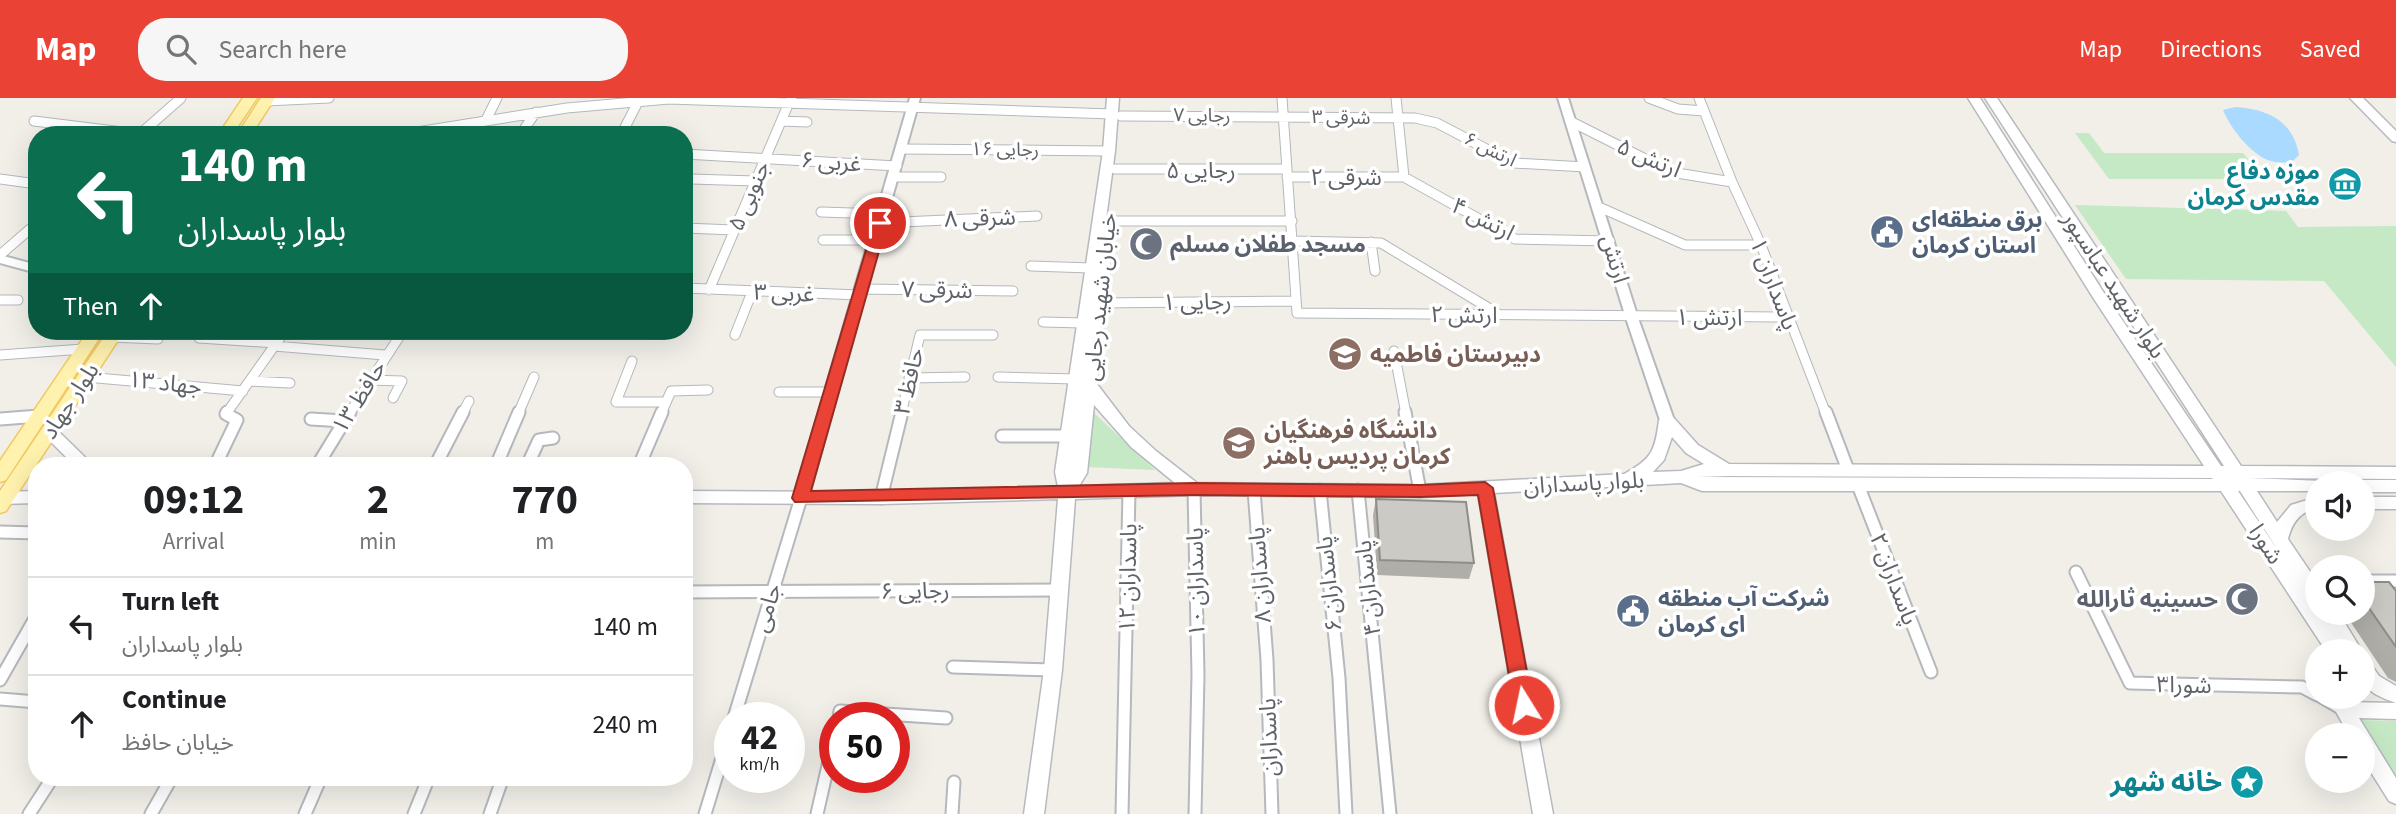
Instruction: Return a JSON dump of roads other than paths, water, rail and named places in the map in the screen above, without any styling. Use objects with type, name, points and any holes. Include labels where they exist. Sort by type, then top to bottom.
[{"type":"main road","points":[[231,126],[250,98]]},
{"type":"main road","name":"خیابان شهید رجایی","points":[[1067,492],[1079,473],[1083,323],[1091,268],[1115,169],[1117,115],[1113,98]]},
{"type":"main road","name":"خیابان شهید رجایی","points":[[1034,814],[1059,590],[1067,492],[1063,472],[1067,436],[1083,383],[1099,303],[1108,221],[1109,151],[1122,98]]},
{"type":"main road","name":"بلوار شهید عباسپور","points":[[1973,98],[2099,296],[2231,478]]},
{"type":"main road","name":"بلوار شهید عباسپور","points":[[1991,98],[2120,295],[2231,478]]},
{"type":"main road","points":[[2356,98],[2396,138]]},
{"type":"main road","points":[[250,126],[267,100]]},
{"type":"main road","points":[[2099,296],[2120,295]]},
{"type":"main road","name":"بلوار جهاد","points":[[0,475],[83,349],[97,340]]},
{"type":"main road","name":"بلوار جهاد","points":[[36,457],[86,377],[104,340]]},
{"type":"main road","points":[[1083,383],[1121,429],[1161,465],[1194,489]]},
{"type":"main road","points":[[1667,420],[1692,449],[1727,470]]},
{"type":"main road","points":[[1624,480],[1645,470],[1664,448],[1667,420]]},
{"type":"main road","points":[[50,432],[76,457]]},
{"type":"main road","name":"بلوار پاسداران","points":[[693,498],[881,498],[1194,489],[1420,491],[1682,477],[1699,470],[1848,470],[2231,478]]},
{"type":"main road","name":"بلوار جهاد","points":[[13,499],[28,472]]},
{"type":"main road","points":[[2231,478],[2396,472]]},
{"type":"main road","name":"بلوار پاسداران","points":[[1682,477],[1702,485],[2231,478]]},
{"type":"main road","points":[[2231,478],[2305,484]]},
{"type":"main road","name":"شورا","points":[[2231,478],[2305,574]]},
{"type":"main road","name":"شورا","points":[[2231,478],[2329,639]]},
{"type":"main road","points":[[2375,486],[2396,486]]},
{"type":"main road","points":[[1485,488],[1543,814]]},
{"type":"main road","points":[[2375,503],[2396,503]]},
{"type":"main road","points":[[2280,539],[2288,517],[2305,506]]},
{"type":"main road","points":[[2375,683],[2396,695]]},
{"type":"main road","points":[[2375,708],[2396,711]]},
{"type":"main road","points":[[2375,762],[2396,796]]},
{"type":"street","points":[[148,126],[181,98]]},
{"type":"street","points":[[267,100],[329,98]]},
{"type":"street","points":[[486,120],[497,98]]},
{"type":"street","points":[[548,110],[554,98]]},
{"type":"street","points":[[1282,98],[1296,301]]},
{"type":"street","points":[[1396,98],[1404,177]]},
{"type":"street","name":"ارتش","points":[[1563,98],[1667,420]]},
{"type":"street","points":[[1649,98],[1678,109],[1704,111]]},
{"type":"street","name":"پاسداران ۱","points":[[1699,98],[1761,245],[1848,470]]},
{"type":"street","name":"رجایی ۷","points":[[454,126],[608,100],[701,99],[913,104],[1054,109],[1117,115],[1283,117]]},
{"type":"street","points":[[626,126],[639,100]]},
{"type":"street","name":"جنوبی ۵","points":[[709,290],[790,101]]},
{"type":"street","points":[[801,498],[913,104]]},
{"type":"street","points":[[526,126],[536,112]]},
{"type":"street","name":"شرقی ۳","points":[[1283,117],[1398,119]]},
{"type":"street","name":"ارتش ۶","points":[[1398,119],[1415,118],[1437,123],[1513,163],[1585,167]]},
{"type":"street","points":[[34,121],[78,126]]},
{"type":"street","points":[[781,121],[807,122]]},
{"type":"street","name":"ارتش ۵","points":[[1570,121],[1671,172],[1732,181]]},
{"type":"street","name":"رجایی ۱۶","points":[[902,149],[1109,151]]},
{"type":"street","name":"غربی ۶","points":[[693,154],[766,157],[941,177]]},
{"type":"street","name":"رجایی ۵","points":[[1115,169],[1287,173]]},
{"type":"street","name":"شرقی ۲","points":[[1287,173],[1404,177]]},
{"type":"street","name":"ارتش ۴","points":[[1404,177],[1515,239],[1610,241]]},
{"type":"street","points":[[0,179],[28,183]]},
{"type":"street","points":[[693,179],[755,181]]},
{"type":"street","points":[[1599,207],[1685,245],[1761,245]]},
{"type":"street","name":"شرقی ۸","points":[[821,212],[882,218],[1037,216]]},
{"type":"street","points":[[1108,221],[1292,221]]},
{"type":"street","points":[[693,228],[734,230]]},
{"type":"street","points":[[28,231],[0,257],[28,266]]},
{"type":"street","points":[[823,240],[875,240]]},
{"type":"street","points":[[1293,241],[1376,242],[1500,315]]},
{"type":"street","points":[[1374,271],[1376,242]]},
{"type":"street","points":[[1031,266],[1091,268]]},
{"type":"street","name":"غربی ۳","points":[[693,289],[752,292],[860,292]]},
{"type":"street","name":"شرقی ۷","points":[[860,292],[1013,291]]},
{"type":"street","points":[[735,335],[752,292]]},
{"type":"street","points":[[0,300],[18,300]]},
{"type":"street","name":"رجایی ۱","points":[[1099,303],[1296,301]]},
{"type":"street","name":"ارتش ۲","points":[[1296,301],[1297,313],[1632,318]]},
{"type":"street","name":"ارتش ۱","points":[[1632,318],[1787,317]]},
{"type":"street","points":[[1043,322],[1083,323]]},
{"type":"street","name":"حافظ ۳","points":[[881,498],[920,335],[993,335]]},
{"type":"street","points":[[224,340],[385,355]]},
{"type":"street","points":[[219,457],[237,420],[226,414],[278,340]]},
{"type":"street","name":"حافظ ۱۳","points":[[322,457],[396,340]]},
{"type":"street","points":[[0,355],[83,349]]},
{"type":"street","points":[[1394,351],[1420,491]]},
{"type":"street","points":[[632,360],[616,402],[666,402]]},
{"type":"street","name":"جهاد ۱۳","points":[[86,377],[243,391]]},
{"type":"street","points":[[500,457],[534,377]]},
{"type":"street","points":[[909,379],[965,377]]},
{"type":"street","points":[[998,377],[1083,383]]},
{"type":"street","points":[[369,380],[402,381],[393,398]]},
{"type":"street","points":[[250,381],[290,383]]},
{"type":"street","points":[[643,457],[671,391],[708,390]]},
{"type":"street","points":[[779,392],[831,393]]},
{"type":"street","points":[[440,457],[469,401]]},
{"type":"street","points":[[0,419],[39,416]]},
{"type":"street","points":[[311,419],[344,421]]},
{"type":"street","points":[[1002,436],[1067,436]]},
{"type":"street","points":[[531,457],[538,440],[553,438]]},
{"type":"street","name":"پاسداران ۲","points":[[1857,485],[1931,672]]},
{"type":"street","name":"پاسداران ۱۰","points":[[1194,489],[1198,675],[1195,814]]},
{"type":"street","name":"پاسداران ۸","points":[[1254,489],[1267,660]]},
{"type":"street","name":"پاسداران ۶","points":[[1320,490],[1339,678],[1346,814]]},
{"type":"street","name":"پاسداران ۱۲","points":[[1122,814],[1129,491]]},
{"type":"street","name":"پاسداران ۴","points":[[1358,491],[1390,814]]},
{"type":"street","name":"جامی","points":[[739,702],[801,498]]},
{"type":"street","points":[[0,532],[28,533]]},
{"type":"street","name":"شورا۳","points":[[2076,572],[2130,684],[2305,689]]},
{"type":"street","points":[[2375,581],[2396,582]]},
{"type":"street","name":"رجایی ۶","points":[[693,592],[1059,590]]},
{"type":"street","points":[[0,680],[28,631]]},
{"type":"street","name":"پاسداران","points":[[1267,660],[1272,814]]},
{"type":"street","points":[[953,667],[1052,670]]},
{"type":"street","points":[[0,699],[28,701]]},
{"type":"street","points":[[910,716],[946,718]]},
{"type":"street","points":[[952,814],[954,782]]},
{"type":"street","points":[[705,814],[714,785]]},
{"type":"street","points":[[29,814],[47,786]]},
{"type":"street","points":[[151,814],[167,786]]},
{"type":"street","points":[[306,814],[317,786]]},
{"type":"street","points":[[414,814],[425,786]]},
{"type":"street","points":[[490,814],[500,786]]},
{"type":"street","points":[[817,814],[822,793]]},
{"type":"water","points":[[2235,107],[2258,110],[2285,125],[2296,143],[2299,155],[2292,162],[2275,162],[2251,149],[2237,134],[2223,110]]},
{"type":"place","name":"موزه دفاع مقدس کرمان","points":[[2345,184]]},
{"type":"place","name":"برق منطقه‌ای استان کرمان","points":[[1887,232]]},
{"type":"place","name":"مسجد طفلان مسلم","points":[[1146,244]]},
{"type":"place","name":"دبیرستان فاطمیه","points":[[1345,354]]},
{"type":"place","name":"دانشگاه فرهنگیان کرمان پردیس باهنر","points":[[1239,443]]},
{"type":"place","name":"حسینیه ثارالله","points":[[2242,599]]},
{"type":"place","name":"شرکت آب منطقه ای کرمان","points":[[1633,611]]},
{"type":"place","name":"خانه شهر","points":[[2247,782]]}]
